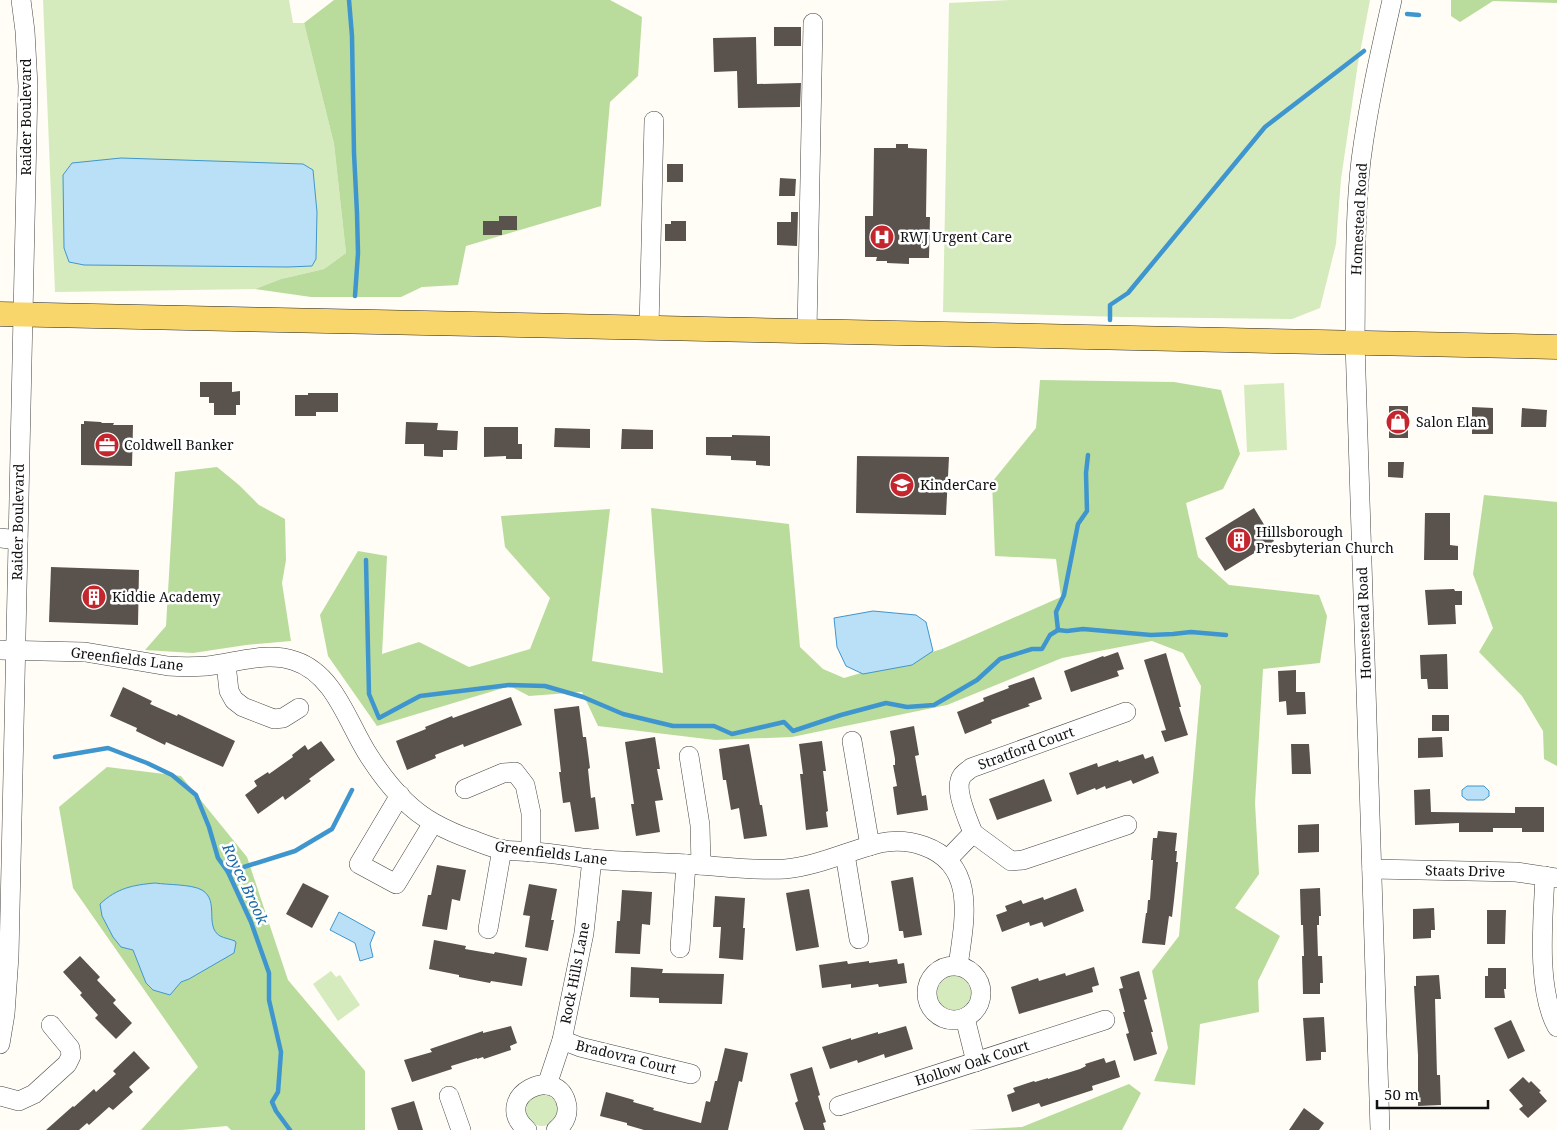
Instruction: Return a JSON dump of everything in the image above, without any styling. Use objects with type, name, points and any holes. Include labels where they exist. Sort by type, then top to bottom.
[{"type":"main road","points":[[11,314],[1557,347]]},
{"type":"street","name":"Raider Boulevard","points":[[0,1044],[8,983],[5,914],[11,314],[28,86],[26,41],[21,0]]},
{"type":"street","name":"Homestead Road","points":[[1380,1130],[1355,342],[1361,162],[1370,102],[1392,0]]},
{"type":"street","points":[[807,332],[813,23]]},
{"type":"street","points":[[649,328],[654,121]]},
{"type":"street","name":"Greenfields Lane","points":[[8,651],[85,652],[174,666],[205,666],[260,657],[281,656],[298,662],[319,674],[334,694],[368,755],[388,783],[410,805],[433,823],[462,836],[502,850],[592,859],[756,870],[787,869],[814,864],[870,846],[896,841],[914,843],[934,850],[948,859]]},
{"type":"street","points":[[226,664],[229,691],[234,700],[243,707],[274,719],[283,718],[299,708]]},
{"type":"street","name":"Stratford Court","points":[[973,833],[961,799],[959,786],[962,776],[971,768],[1126,712]]},
{"type":"street","points":[[852,741],[870,846]]},
{"type":"street","points":[[680,948],[700,825],[689,756]]},
{"type":"street","points":[[465,789],[503,773],[515,772],[525,785],[531,813],[531,852]]},
{"type":"street","points":[[400,795],[359,864],[396,884],[433,823]]},
{"type":"street","points":[[958,966],[965,912],[964,896],[958,878],[948,859],[973,833],[1011,861],[1023,860],[1127,825]]},
{"type":"street","points":[[488,929],[502,850]]},
{"type":"street","points":[[845,854],[859,939]]},
{"type":"street","name":"Rock Hills Lane","points":[[547,1085],[562,1040],[584,933],[592,859]]},
{"type":"street","name":"Staats Drive","points":[[1372,869],[1516,872],[1551,877]]},
{"type":"street","points":[[1551,877],[1543,953],[1548,1006],[1557,1027]]},
{"type":"street","points":[[949,966],[958,966],[973,974],[978,981],[980,998],[972,1013],[965,1018],[947,1019],[938,1015],[928,1001],[926,992],[928,982],[941,969],[949,966]]},
{"type":"street","points":[[965,1018],[976,1062]]},
{"type":"street","name":"Hollow Oak Court","points":[[839,1106],[1105,1020]]},
{"type":"street","points":[[0,1096],[19,1101],[34,1094],[67,1064],[71,1056],[70,1048],[51,1025]]},
{"type":"street","name":"Bradovra Court","points":[[562,1040],[580,1047],[691,1074]]},
{"type":"street","points":[[526,1130],[518,1116],[518,1101],[522,1094],[535,1085],[547,1085],[558,1090],[564,1097],[567,1114],[564,1122],[556,1130]]},
{"type":"street","points":[[449,1096],[461,1130]]},
{"type":"green space","points":[[43,0],[289,0],[293,23],[304,23],[334,144],[346,253],[324,269],[281,279],[255,289],[55,292]]},
{"type":"green space","points":[[334,0],[610,0],[642,17],[638,76],[610,102],[601,206],[466,246],[458,285],[422,287],[401,297],[311,297],[255,289],[281,279],[324,269],[346,253],[334,144],[304,23]]},
{"type":"green space","points":[[1010,0],[1370,0],[1358,63],[1341,179],[1336,244],[1320,308],[1292,319],[943,312],[949,3]]},
{"type":"green space","points":[[1451,0],[1557,0],[1557,3],[1493,1],[1460,22],[1451,16]]},
{"type":"green space","points":[[1040,380],[1174,382],[1221,390],[1240,454],[1223,489],[1186,503],[1198,557],[1229,585],[1319,595],[1327,616],[1320,663],[1263,669],[1255,803],[1259,874],[1235,908],[1280,936],[1258,981],[1259,1012],[1200,1024],[1195,1085],[1154,1081],[1168,1048],[1152,971],[1179,936],[1201,686],[1183,653],[1152,641],[1062,658],[947,705],[792,737],[715,740],[598,726],[582,692],[529,696],[510,686],[377,726],[328,656],[320,615],[358,551],[387,556],[382,654],[419,642],[469,667],[530,649],[550,598],[505,547],[501,516],[610,509],[592,661],[663,673],[651,508],[789,524],[800,647],[823,669],[844,678],[942,649],[1061,597],[1056,559],[995,556],[992,482],[1036,428]]},
{"type":"green space","points":[[1284,383],[1287,450],[1247,452],[1244,385]]},
{"type":"green space","points":[[217,467],[259,505],[285,519],[286,560],[282,583],[291,641],[193,653],[145,650],[166,626],[175,472]]},
{"type":"green space","points":[[1484,495],[1557,502],[1557,766],[1544,759],[1543,731],[1522,696],[1479,652],[1493,628],[1473,574]]},
{"type":"green space","points":[[107,767],[181,776],[247,857],[288,980],[365,1071],[365,1130],[231,1130],[227,1126],[181,1130],[141,1130],[198,1067],[73,888],[59,807]]},
{"type":"green space","points":[[331,971],[336,977],[340,975],[360,1005],[338,1021],[313,984]]},
{"type":"green space","points":[[954,976],[966,981],[971,993],[966,1005],[954,1010],[942,1005],[937,993],[942,981]]},
{"type":"green space","points":[[1129,1084],[1141,1093],[1122,1130],[968,1130],[1022,1127]]},
{"type":"green space","points":[[542,1094],[548,1095],[553,1099],[557,1104],[557,1116],[553,1121],[548,1125],[542,1126],[536,1125],[531,1121],[527,1116],[526,1110],[527,1104],[531,1099],[536,1095]]},
{"type":"water","points":[[121,158],[303,164],[313,170],[317,212],[316,259],[312,266],[288,267],[84,265],[69,262],[64,248],[63,175],[72,163]]},
{"type":"water","points":[[873,611],[916,615],[926,622],[933,651],[912,665],[863,674],[846,666],[837,647],[834,618]]},
{"type":"water","points":[[1467,786],[1484,786],[1489,791],[1489,796],[1484,800],[1467,800],[1462,796],[1462,790]]},
{"type":"water","points":[[155,883],[186,886],[202,890],[210,900],[215,932],[236,943],[234,953],[181,982],[170,995],[153,990],[146,983],[133,950],[121,947],[113,937],[102,916],[100,904],[113,894],[126,888]]},
{"type":"water","points":[[339,912],[375,932],[370,944],[373,957],[360,961],[355,943],[330,930]]},
{"type":"building","points":[[774,27],[801,27],[801,46],[774,46]]},
{"type":"building","points":[[756,37],[757,84],[801,83],[800,107],[738,108],[737,71],[714,72],[713,38]]},
{"type":"building","points":[[896,144],[908,144],[908,148],[927,149],[926,217],[930,217],[929,258],[909,258],[909,264],[887,263],[887,261],[876,261],[877,257],[865,257],[865,216],[873,216],[874,148],[896,148]]},
{"type":"building","points":[[667,164],[683,164],[683,182],[667,182]]},
{"type":"building","points":[[780,178],[796,179],[795,196],[779,196]]},
{"type":"building","points":[[791,212],[798,212],[797,246],[777,245],[777,222],[791,222]]},
{"type":"building","points":[[499,216],[517,216],[517,230],[502,230],[502,235],[483,235],[483,221],[499,221]]},
{"type":"building","points":[[671,221],[686,221],[686,241],[665,241],[665,224],[671,224]]},
{"type":"building","points":[[200,382],[232,382],[232,392],[240,391],[240,405],[236,405],[236,415],[214,415],[214,403],[209,403],[209,397],[200,397]]},
{"type":"building","points":[[308,393],[338,393],[338,412],[316,412],[316,416],[295,416],[295,395],[308,395]]},
{"type":"building","name":"Salon Elan","points":[[1389,406],[1408,406],[1408,438],[1389,438]]},
{"type":"building","points":[[1472,407],[1493,408],[1493,434],[1472,434]]},
{"type":"building","points":[[1522,408],[1547,410],[1546,427],[1521,427]]},
{"type":"building","name":"Coldwell Banker","points":[[84,421],[114,423],[113,425],[133,425],[132,466],[81,465],[81,424],[84,424]]},
{"type":"building","points":[[406,422],[438,423],[437,430],[458,431],[457,450],[443,450],[443,457],[424,456],[424,444],[405,444]]},
{"type":"building","points":[[484,427],[518,427],[518,444],[522,444],[522,459],[506,459],[506,456],[484,457]]},
{"type":"building","points":[[555,428],[590,429],[590,448],[554,447]]},
{"type":"building","points":[[622,429],[653,430],[653,449],[621,449]]},
{"type":"building","points":[[732,435],[770,436],[770,466],[756,465],[756,461],[731,460],[731,456],[706,455],[706,437],[732,437]]},
{"type":"building","name":"KinderCare","points":[[857,456],[949,457],[946,515],[856,513]]},
{"type":"building","points":[[1388,462],[1404,462],[1403,478],[1388,477]]},
{"type":"building","name":"Hillsborough Presbyterian Church","points":[[1254,508],[1274,541],[1225,571],[1205,538]]},
{"type":"building","points":[[1425,513],[1450,513],[1450,545],[1458,546],[1458,560],[1424,560]]},
{"type":"building","name":"Kiddie Academy","points":[[51,567],[139,570],[138,625],[49,622]]},
{"type":"building","points":[[1454,589],[1455,591],[1462,591],[1462,605],[1455,605],[1456,624],[1428,625],[1425,590]]},
{"type":"building","points":[[1118,652],[1124,669],[1117,671],[1119,676],[1071,692],[1064,671]]},
{"type":"building","points":[[1166,653],[1188,735],[1165,742],[1161,731],[1166,730],[1144,660]]},
{"type":"building","points":[[1447,654],[1448,689],[1428,689],[1427,679],[1421,679],[1420,655]]},
{"type":"building","points":[[1296,670],[1296,692],[1305,692],[1306,714],[1287,715],[1286,701],[1279,702],[1278,671]]},
{"type":"building","points":[[1034,677],[1042,699],[1028,704],[1030,706],[991,720],[992,723],[965,734],[957,712],[984,701],[983,698],[1009,688],[1008,686]]},
{"type":"building","points":[[123,687],[152,701],[150,704],[177,716],[178,714],[235,741],[223,767],[166,742],[165,745],[136,731],[137,728],[110,716]]},
{"type":"building","points":[[511,697],[522,725],[464,747],[463,744],[435,755],[436,758],[407,770],[396,741],[452,716],[453,718]]},
{"type":"building","points":[[579,706],[583,737],[586,737],[591,798],[595,797],[599,829],[575,832],[570,802],[563,803],[554,709]]},
{"type":"building","points":[[1432,715],[1449,715],[1449,731],[1432,731]]},
{"type":"building","points":[[914,726],[919,755],[915,756],[922,796],[926,795],[928,810],[897,815],[893,787],[897,786],[893,765],[895,765],[895,759],[890,731]]},
{"type":"building","points":[[655,737],[660,769],[657,769],[663,800],[655,801],[660,832],[636,836],[631,804],[634,804],[625,742]]},
{"type":"building","points":[[1442,737],[1443,757],[1418,758],[1418,738]]},
{"type":"building","points":[[321,741],[335,760],[285,800],[283,796],[258,814],[245,795],[257,786],[254,781],[268,772],[269,774],[293,757],[292,755],[305,745],[308,750]]},
{"type":"building","points":[[822,741],[826,771],[823,771],[828,827],[806,830],[800,774],[803,774],[799,744]]},
{"type":"building","points":[[749,744],[767,836],[744,839],[739,808],[731,810],[726,780],[723,780],[719,749]]},
{"type":"building","points":[[1291,744],[1309,744],[1311,774],[1292,774]]},
{"type":"building","points":[[1143,754],[1145,759],[1153,756],[1159,773],[1133,784],[1131,780],[1106,789],[1105,786],[1096,790],[1095,788],[1077,795],[1069,773],[1097,763],[1098,767]]},
{"type":"building","points":[[1044,779],[1052,801],[997,820],[989,799]]},
{"type":"building","points":[[1430,789],[1431,812],[1515,813],[1515,807],[1544,807],[1544,832],[1522,832],[1522,828],[1493,828],[1493,832],[1459,832],[1459,823],[1415,825],[1414,790]]},
{"type":"building","points":[[1319,824],[1319,852],[1298,853],[1298,825]]},
{"type":"building","points":[[1158,831],[1177,833],[1175,851],[1177,851],[1176,862],[1178,862],[1174,900],[1172,917],[1169,916],[1165,945],[1142,943],[1148,900],[1150,900],[1153,838],[1157,838]]},
{"type":"building","points":[[437,865],[466,870],[460,901],[452,899],[447,930],[422,926],[428,895],[431,895]]},
{"type":"building","points":[[913,877],[922,935],[904,938],[903,931],[899,931],[891,881]]},
{"type":"building","points":[[303,883],[329,896],[312,928],[286,914]]},
{"type":"building","points":[[529,884],[557,889],[548,951],[525,947],[530,916],[523,915]]},
{"type":"building","points":[[1076,888],[1084,911],[1044,927],[1042,922],[1030,926],[1029,922],[1002,932],[996,915],[1007,911],[1005,906],[1021,900],[1023,904],[1043,897],[1044,900]]},
{"type":"building","points":[[1320,888],[1321,916],[1319,916],[1319,925],[1317,925],[1318,956],[1322,956],[1323,983],[1320,983],[1320,994],[1303,994],[1302,956],[1304,956],[1300,889]]},
{"type":"building","points":[[809,889],[819,947],[796,951],[786,893]]},
{"type":"building","points":[[622,890],[652,892],[650,925],[642,924],[640,954],[615,953],[617,921],[620,921]]},
{"type":"building","points":[[715,896],[745,898],[743,960],[719,958],[721,927],[713,927]]},
{"type":"building","points":[[1434,908],[1435,930],[1431,930],[1431,938],[1413,939],[1413,909]]},
{"type":"building","points":[[1487,910],[1506,910],[1505,944],[1487,944]]},
{"type":"building","points":[[434,940],[466,946],[465,949],[527,958],[522,986],[491,981],[490,983],[429,969]]},
{"type":"building","points":[[80,956],[100,977],[97,980],[116,1000],[113,1003],[132,1023],[116,1039],[95,1018],[98,1015],[63,972]]},
{"type":"building","points":[[897,959],[898,964],[904,963],[907,983],[879,987],[878,984],[851,988],[851,984],[822,988],[819,965],[847,961],[848,964],[869,961],[869,963]]},
{"type":"building","points":[[631,967],[663,969],[662,973],[724,974],[722,1004],[659,1003],[659,998],[630,997]]},
{"type":"building","points":[[1094,967],[1099,985],[1092,987],[1093,992],[1019,1014],[1011,987],[1038,978],[1039,981],[1065,973],[1066,976]]},
{"type":"building","points":[[1488,968],[1506,968],[1505,998],[1485,998],[1485,976],[1488,976]]},
{"type":"building","points":[[1139,971],[1147,999],[1144,1000],[1157,1054],[1134,1061],[1126,1034],[1129,1033],[1119,989],[1123,988],[1120,977]]},
{"type":"building","points":[[1439,975],[1441,999],[1435,999],[1437,1075],[1440,1075],[1441,1105],[1418,1106],[1418,1055],[1414,986],[1416,986],[1416,976]]},
{"type":"building","points":[[1324,1017],[1326,1052],[1321,1052],[1321,1060],[1306,1061],[1303,1018]]},
{"type":"building","points":[[1511,1020],[1525,1051],[1508,1059],[1494,1028]]},
{"type":"building","points":[[511,1026],[517,1043],[510,1046],[511,1050],[484,1059],[483,1057],[477,1058],[451,1066],[452,1069],[412,1082],[404,1060],[432,1052],[430,1049],[483,1031],[483,1033]]},
{"type":"building","points":[[906,1026],[913,1049],[885,1058],[884,1054],[858,1063],[857,1060],[830,1069],[822,1047],[851,1038],[851,1040]]},
{"type":"building","points":[[725,1048],[748,1053],[742,1082],[739,1081],[728,1130],[644,1130],[627,1125],[627,1123],[600,1116],[606,1092],[634,1100],[633,1102],[654,1108],[653,1110],[701,1123],[706,1101],[710,1102],[715,1081],[717,1081]]},
{"type":"building","points":[[134,1051],[150,1068],[129,1087],[133,1092],[113,1110],[109,1107],[89,1125],[87,1123],[79,1130],[46,1130],[94,1089],[96,1092],[116,1074],[113,1071]]},
{"type":"building","points":[[1104,1058],[1106,1063],[1115,1060],[1120,1077],[1092,1086],[1093,1090],[1041,1107],[1039,1103],[1012,1112],[1007,1095],[1015,1092],[1013,1088],[1080,1069],[1086,1066],[1085,1064]]},
{"type":"building","points":[[812,1067],[826,1122],[823,1123],[825,1130],[804,1130],[795,1103],[798,1101],[790,1074]]},
{"type":"building","points":[[1523,1077],[1529,1083],[1531,1081],[1541,1091],[1539,1092],[1547,1101],[1528,1118],[1519,1109],[1523,1106],[1509,1090]]},
{"type":"building","points":[[414,1101],[423,1130],[398,1130],[391,1108]]},
{"type":"building","points":[[1304,1108],[1324,1123],[1319,1130],[1289,1130]]},
{"type":"waterway","points":[[349,0],[352,36],[358,253],[355,296]]},
{"type":"waterway","points":[[1407,14],[1419,15]]},
{"type":"waterway","points":[[1110,320],[1110,305],[1128,293],[1265,127],[1364,51]]},
{"type":"waterway","points":[[1058,630],[1056,612],[1064,595],[1078,524],[1087,511],[1086,473],[1088,455]]},
{"type":"waterway","points":[[366,560],[369,694],[379,718],[420,696],[509,685],[545,686],[583,697],[623,714],[673,726],[714,726],[732,734],[784,722],[793,731],[886,703],[907,707],[934,705],[977,680],[1000,659],[1032,649],[1042,649],[1050,635],[1058,630],[1083,629],[1151,635],[1191,632],[1226,635]]},
{"type":"waterway","name":"Royce Brook","points":[[55,757],[108,748],[172,775],[196,795],[209,827],[218,858],[228,872],[251,922],[269,973],[269,1000],[281,1052],[278,1092],[272,1102],[276,1111],[290,1130]]},
{"type":"waterway","points":[[228,872],[295,851],[332,829],[352,790]]},
{"type":"place","name":"RWJ Urgent Care","points":[[882,237]]},
{"type":"place","name":"Salon Elan","points":[[1398,422]]},
{"type":"place","name":"Coldwell Banker","points":[[107,445]]},
{"type":"place","name":"KinderCare","points":[[902,485]]},
{"type":"place","name":"Hillsborough Presbyterian Church","points":[[1239,540]]},
{"type":"place","name":"Kiddie Academy","points":[[94,597]]}]
